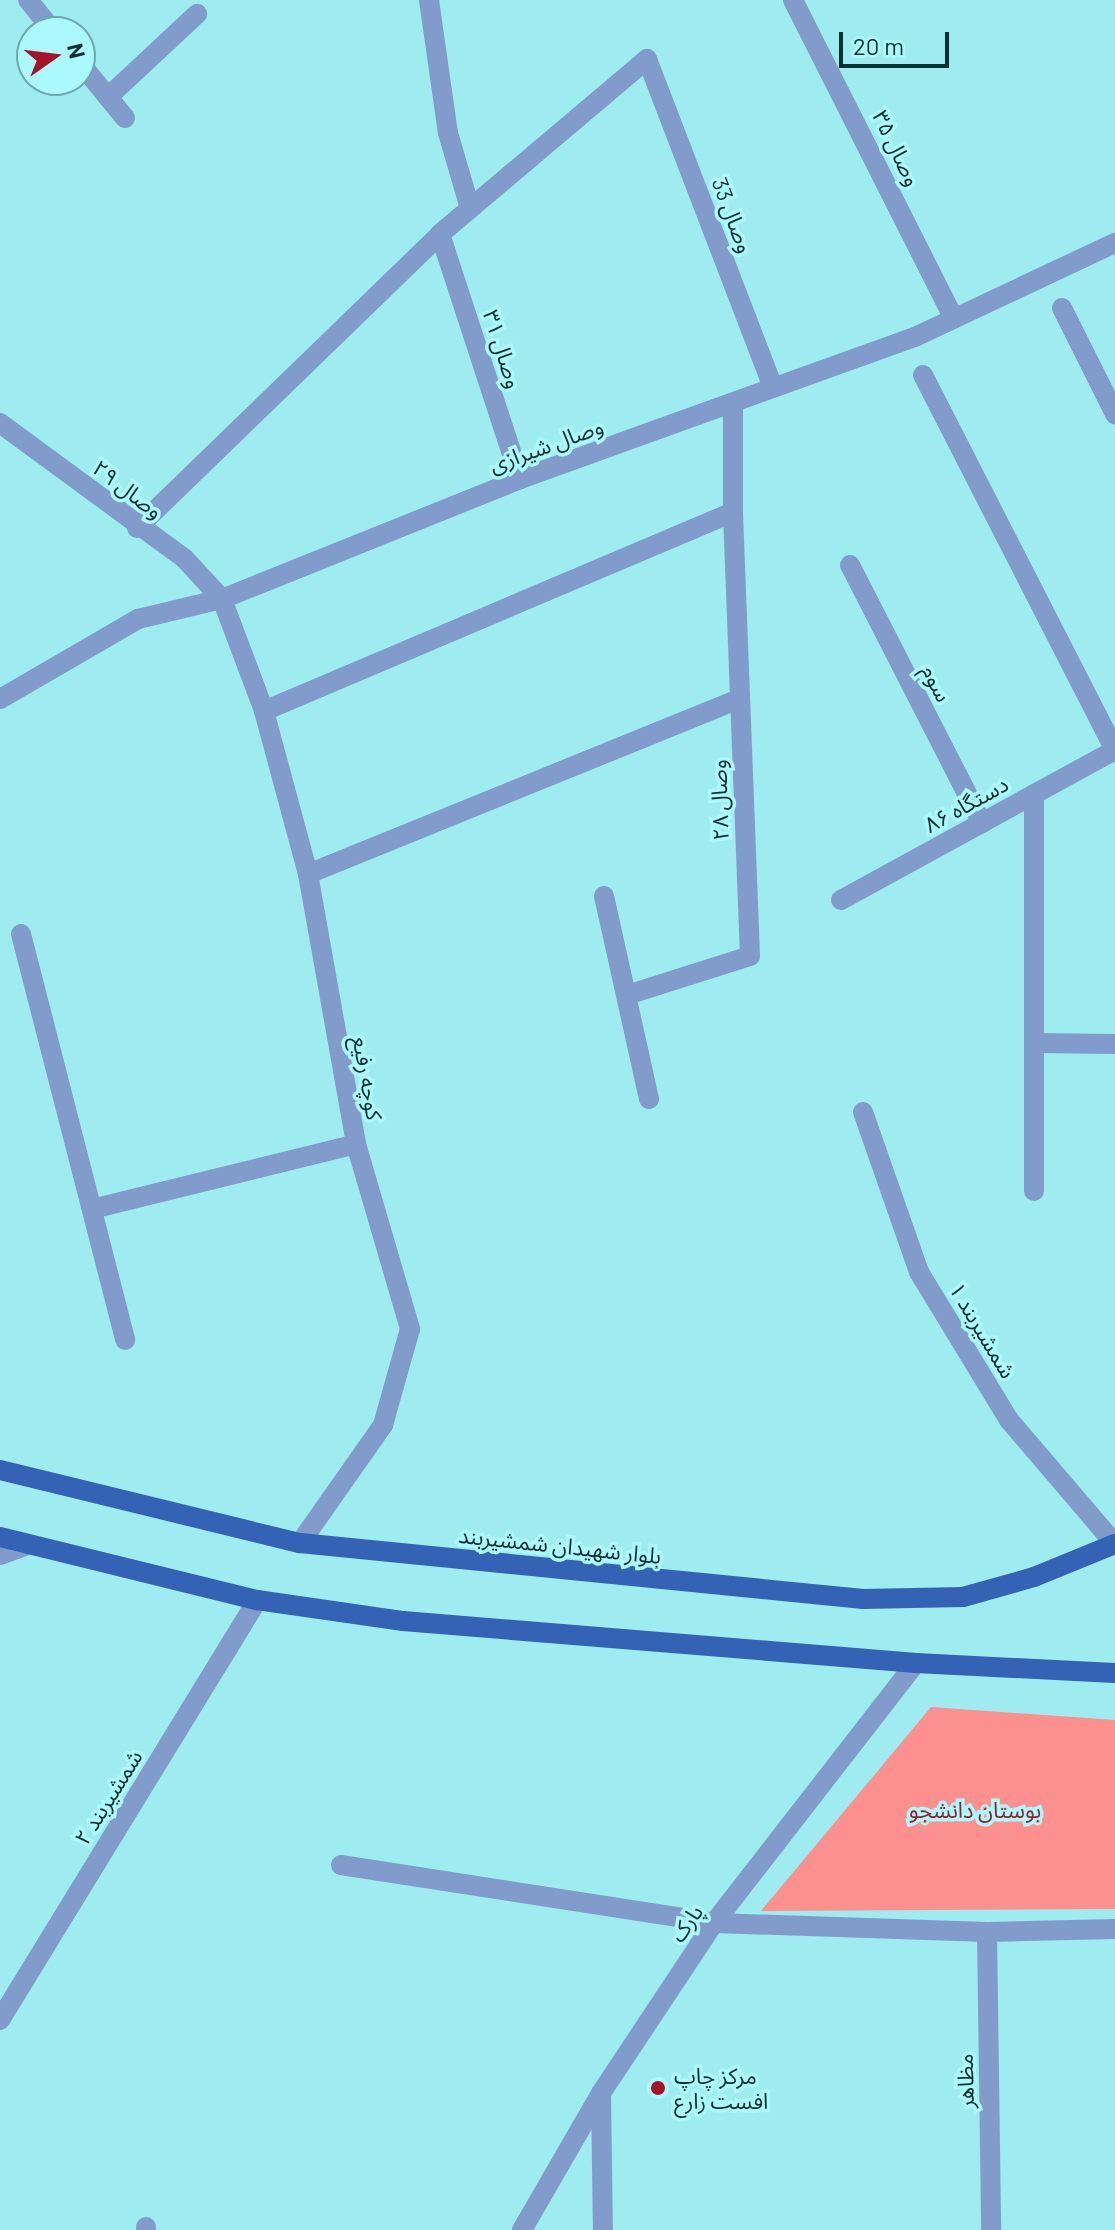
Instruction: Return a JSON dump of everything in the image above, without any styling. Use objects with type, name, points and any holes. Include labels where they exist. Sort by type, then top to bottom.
[{"type":"main road","name":"بلوار شهیدان شمشیربند","points":[[0,1470],[300,1543],[863,1599],[963,1597],[1034,1577],[1115,1544]]},
{"type":"main road","points":[[0,1537],[257,1600],[403,1621],[916,1663],[1115,1673]]},
{"type":"street","points":[[28,0],[41,16]]},
{"type":"street","points":[[137,528],[470,208],[448,133],[429,0]]},
{"type":"street","name":"وصال ۳۵","points":[[793,0],[954,319]]},
{"type":"street","points":[[108,97],[197,14]]},
{"type":"street","name":"وصال 33","points":[[470,208],[647,59],[773,388]]},
{"type":"street","points":[[96,82],[125,118]]},
{"type":"street","name":"وصال ۳۱","points":[[440,234],[520,479]]},
{"type":"street","name":"وصال شیرازی","points":[[0,699],[138,619],[222,599],[520,479],[954,319],[1115,243]]},
{"type":"street","points":[[1062,308],[1115,414]]},
{"type":"street","points":[[923,375],[1115,750]]},
{"type":"street","name":"وصال ۲۸","points":[[627,995],[750,956],[733,512],[733,403]]},
{"type":"street","name":"وصال ۲۹","points":[[0,423],[137,528],[184,558],[222,599]]},
{"type":"street","points":[[264,711],[733,512]]},
{"type":"street","name":"سوم","points":[[850,565],[982,823]]},
{"type":"street","name":"کوچه رفیع","points":[[222,599],[264,711],[308,874],[356,1144],[410,1329],[383,1425],[300,1543]]},
{"type":"street","points":[[308,874],[739,699]]},
{"type":"street","name":"دستگاه ۸۶","points":[[841,900],[1115,750]]},
{"type":"street","points":[[1034,794],[1034,1191]]},
{"type":"street","points":[[604,896],[649,1099]]},
{"type":"street","points":[[21,934],[125,1340]]},
{"type":"street","points":[[1035,1043],[1115,1044]]},
{"type":"street","name":"شمشیربند ۱","points":[[863,1112],[919,1272],[1009,1420],[1115,1544]]},
{"type":"street","points":[[92,1209],[356,1144]]},
{"type":"street","points":[[0,1555],[27,1545]]},
{"type":"street","name":"شمشیربند ۲","points":[[1,2016],[257,1600]]},
{"type":"street","name":"پارک","points":[[522,2230],[601,2093],[714,1923],[916,1663]]},
{"type":"street","points":[[341,1865],[714,1923],[987,1932],[1115,1929]]},
{"type":"street","name":"مظاهر","points":[[987,1932],[991,2230]]},
{"type":"street","points":[[601,2093],[603,2230]]},
{"type":"green space","name":"بوستان دانشجو","points":[[931,1707],[1115,1720],[1115,1909],[761,1911]]},
{"type":"place","name":"مرکز چاپ افست زارع","points":[[658,2088]]}]
